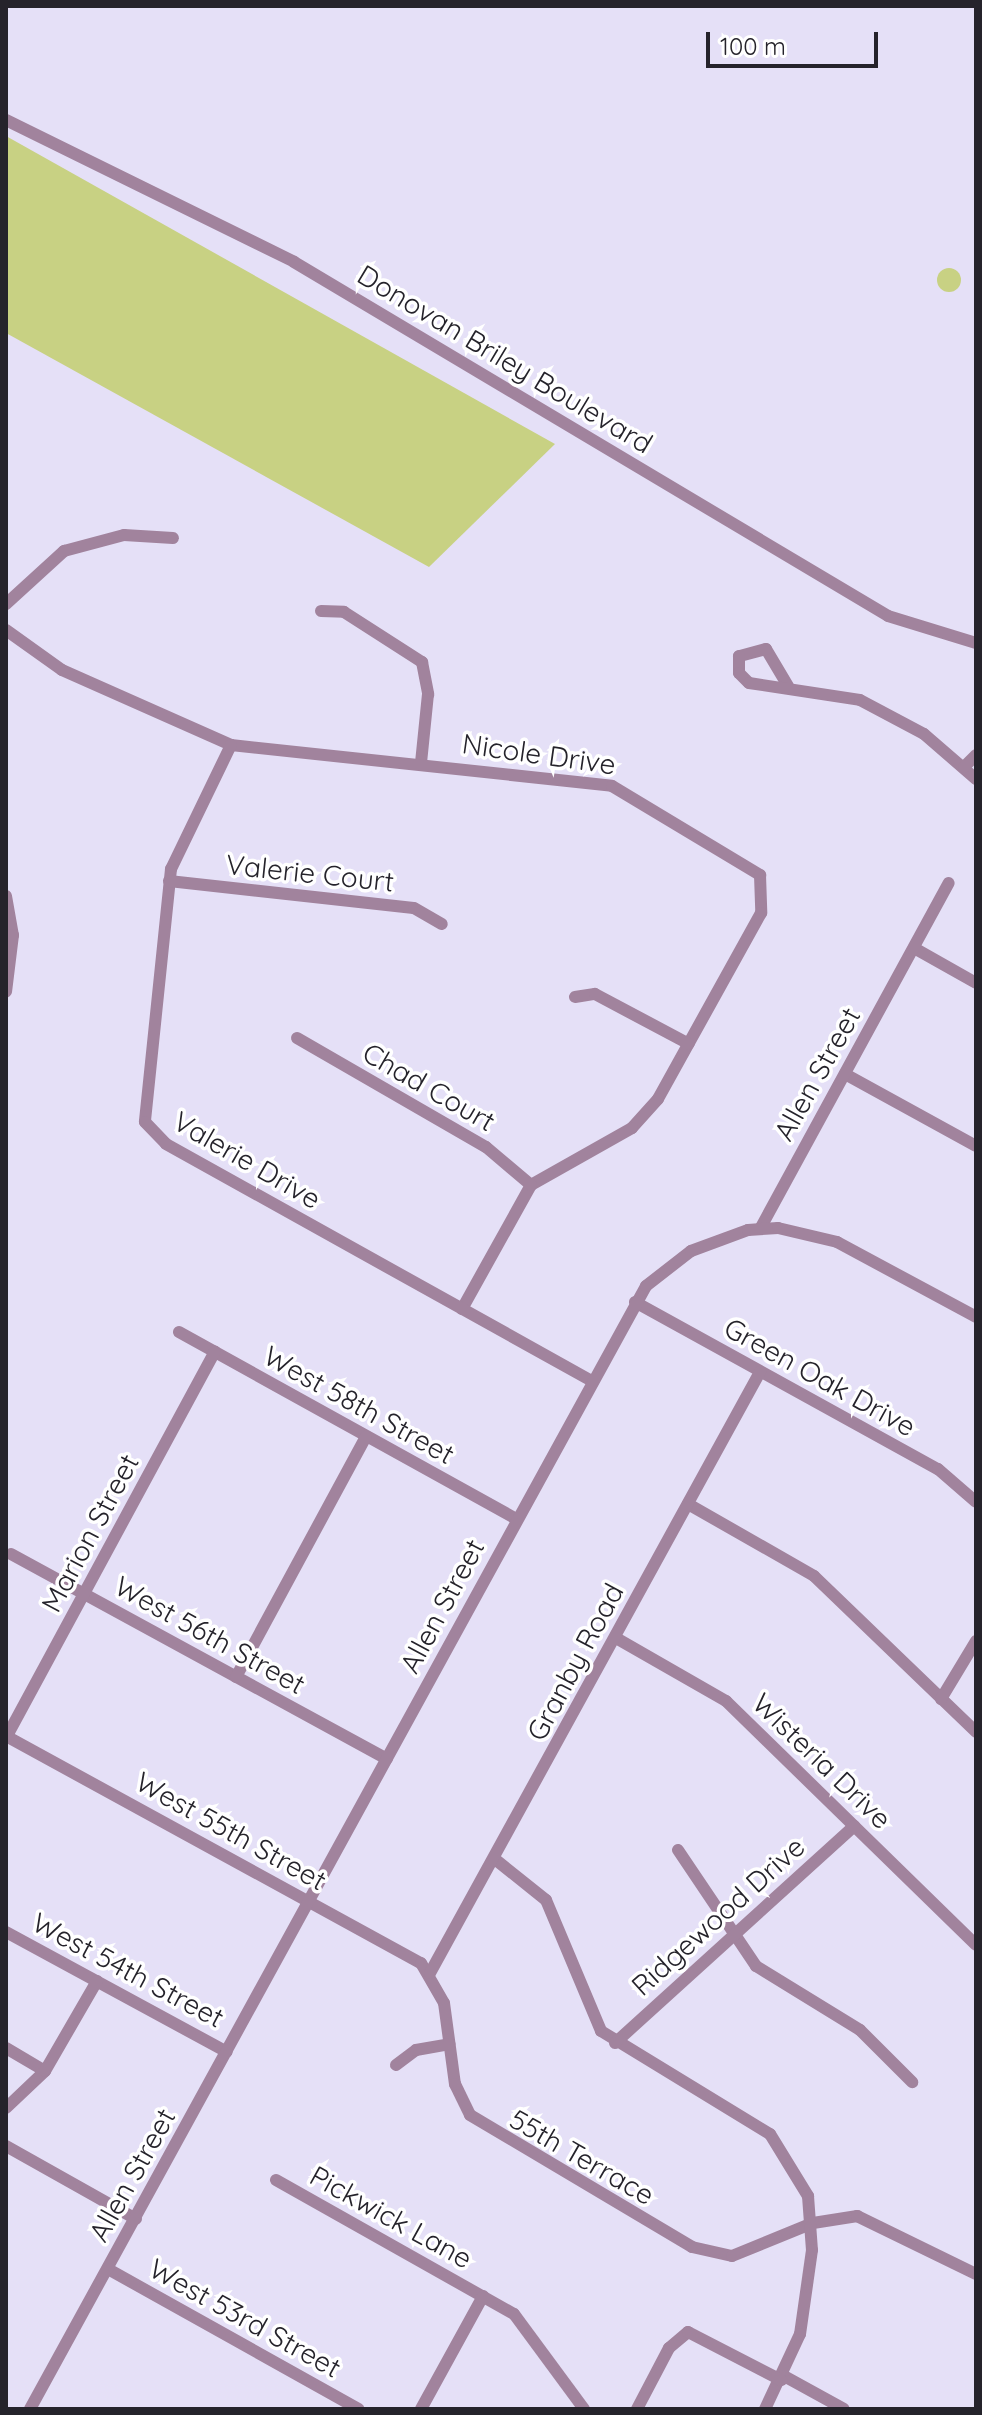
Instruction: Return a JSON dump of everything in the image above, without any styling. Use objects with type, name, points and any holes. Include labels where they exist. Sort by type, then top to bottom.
[{"type":"street","name":"Donovan Briley Boulevard","points":[[6,120],[294,262],[888,616],[976,643]]},
{"type":"street","points":[[6,604],[50,559],[72,548],[124,535],[173,538]]},
{"type":"street","points":[[321,611],[344,612],[422,662],[428,694],[421,763]]},
{"type":"street","name":"Nicole Drive","points":[[6,630],[62,670],[231,745],[421,763],[612,786],[755,867],[765,883],[761,913],[658,1099],[632,1128],[531,1185]]},
{"type":"street","points":[[788,686],[881,709],[964,767],[976,779]]},
{"type":"street","name":"Valerie Drive","points":[[231,745],[169,881],[141,1103],[149,1130],[590,1380]]},
{"type":"street","points":[[964,767],[976,755]]},
{"type":"street","name":"Valerie Court","points":[[169,881],[414,908],[442,924]]},
{"type":"street","name":"Allen Street","points":[[30,2409],[635,1302],[682,1255],[760,1229],[949,883]]},
{"type":"street","points":[[6,896],[13,948],[6,992]]},
{"type":"street","points":[[914,948],[976,983]]},
{"type":"street","points":[[575,997],[595,994],[689,1044]]},
{"type":"street","name":"Chad Court","points":[[297,1038],[476,1141],[531,1185]]},
{"type":"street","points":[[845,1074],[976,1146]]},
{"type":"street","points":[[462,1309],[531,1185]]},
{"type":"street","points":[[760,1229],[837,1242],[976,1317]]},
{"type":"street","name":"Green Oak Drive","points":[[635,1302],[938,1469],[976,1502]]},
{"type":"street","name":"West 58th Street","points":[[179,1332],[516,1519]]},
{"type":"street","name":"Marion Street","points":[[6,1736],[215,1352]]},
{"type":"street","name":"Granby Road","points":[[430,1973],[496,1860],[760,1372]]},
{"type":"street","points":[[236,1677],[366,1437]]},
{"type":"street","points":[[688,1504],[814,1576],[976,1732]]},
{"type":"street","name":"West 56th Street","points":[[11,1554],[387,1759]]},
{"type":"street","name":"Wisteria Drive","points":[[616,1638],[726,1701],[976,1945]]},
{"type":"street","points":[[941,1699],[976,1641]]},
{"type":"street","name":"West 55th Street","points":[[6,1736],[310,1901],[430,1973]]},
{"type":"street","name":"Ridgewood Drive","points":[[615,2043],[731,1934],[854,1826]]},
{"type":"street","points":[[678,1850],[731,1934],[756,1966],[860,2030],[912,2082]]},
{"type":"street","points":[[496,1860],[546,1900],[595,2024],[615,2043],[770,2134],[808,2196],[813,2223],[800,2334],[783,2378],[765,2409]]},
{"type":"street","name":"West 54th Street","points":[[6,1932],[227,2052]]},
{"type":"street","name":"55th Terrace","points":[[430,1973],[444,2003],[458,2093],[480,2125],[692,2247],[745,2253],[813,2223]]},
{"type":"street","points":[[6,2108],[45,2071],[97,1981]]},
{"type":"street","points":[[396,2065],[416,2050],[449,2044]]},
{"type":"street","points":[[6,2048],[45,2071]]},
{"type":"street","name":"West 53rd Street","points":[[6,2146],[136,2219]]},
{"type":"street","name":"Pickwick Lane","points":[[276,2180],[524,2322],[584,2409]]},
{"type":"street","points":[[813,2223],[867,2218],[976,2274]]},
{"type":"street","name":"West 53rd Street","points":[[108,2269],[358,2409]]},
{"type":"street","points":[[421,2409],[483,2296]]},
{"type":"street","points":[[637,2409],[669,2348],[688,2332],[844,2409]]},
{"type":"green space","points":[[6,136],[555,444],[429,567],[6,333]]},
{"type":"green space","points":[[949,268],[957,272],[961,280],[957,288],[949,292],[941,288],[937,280],[941,272]]}]
